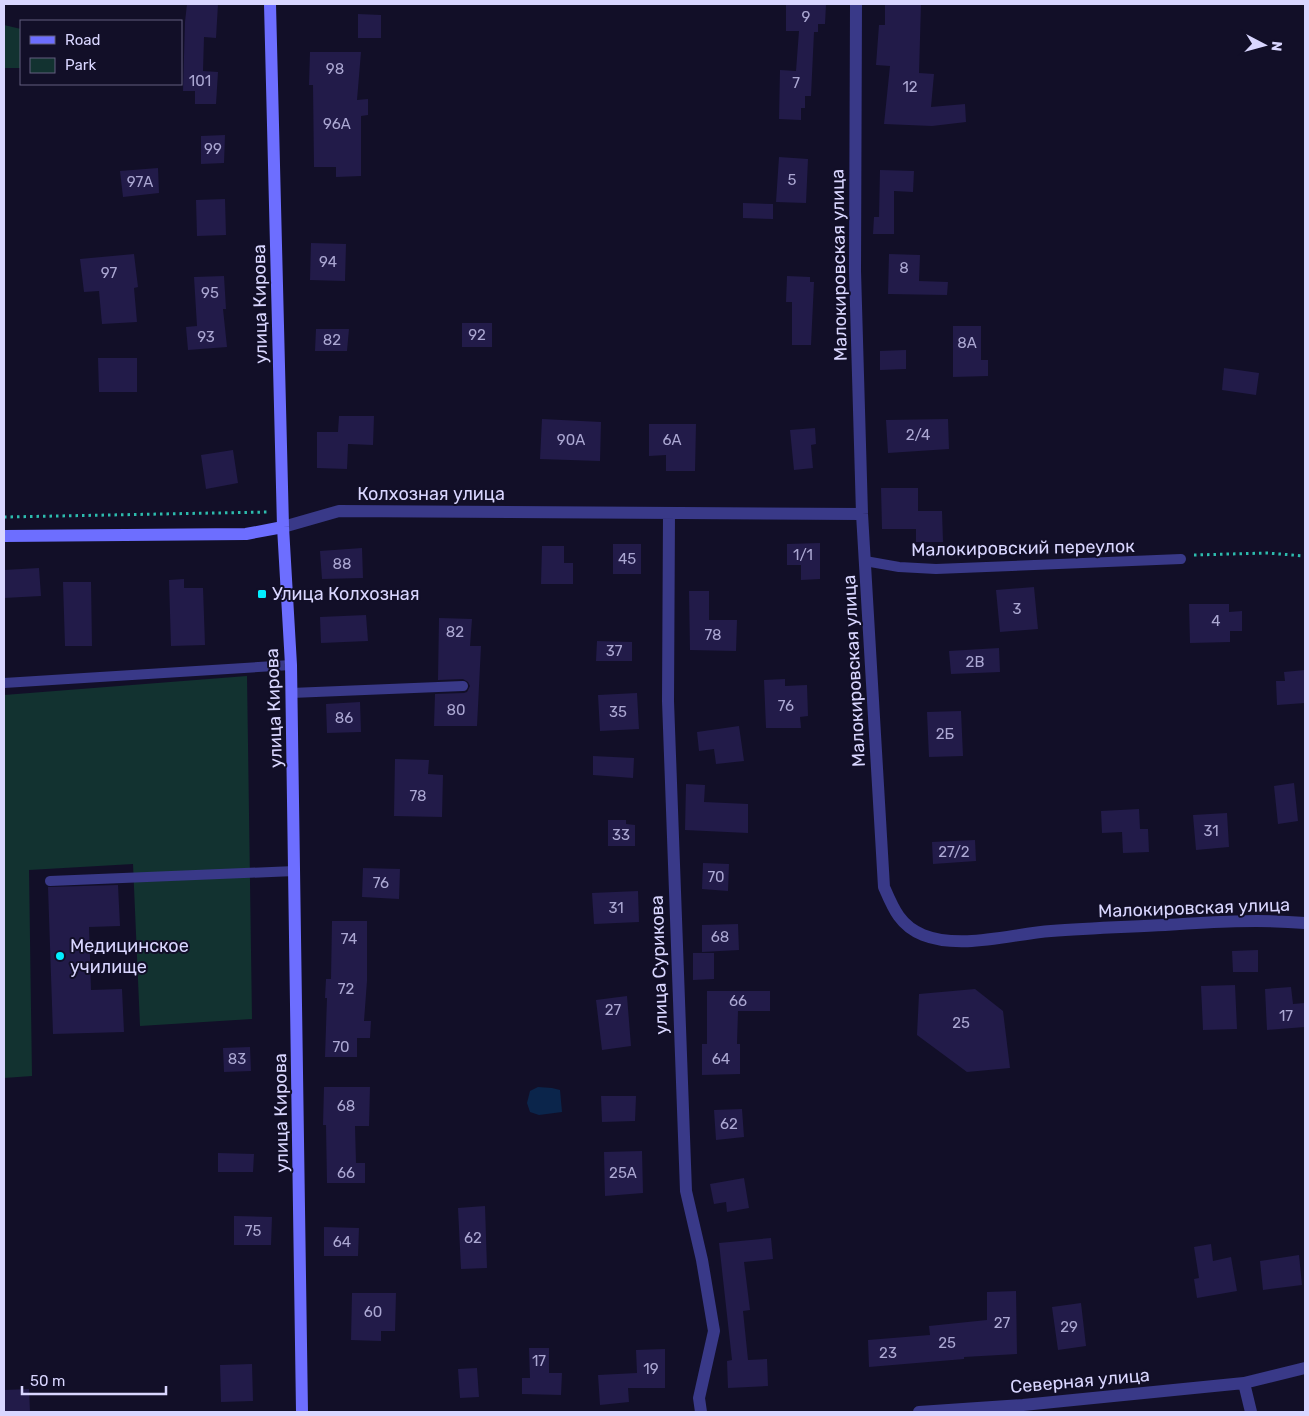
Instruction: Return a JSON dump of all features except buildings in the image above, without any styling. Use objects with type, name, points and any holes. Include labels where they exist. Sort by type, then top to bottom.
[{"type":"street","name":"улица Кирова","points":[[270,4],[282,512],[291,665],[302,1412]]},
{"type":"street","name":"Малокировская улица","points":[[856,4],[855,271],[862,514],[884,887],[895,912],[910,928],[924,935],[944,941],[980,940],[1049,931],[1213,922],[1305,923]]},
{"type":"street","name":"Колхозная улица","points":[[4,536],[246,534],[283,527],[340,511],[862,514]]},
{"type":"street","name":"улица Сурикова","points":[[669,512],[668,700],[686,1191],[702,1260],[714,1331],[699,1398],[701,1412]]},
{"type":"street","name":"Северная улица","points":[[919,1412],[1023,1405],[1244,1383],[1305,1368]]},
{"type":"street","points":[[1244,1383],[1251,1412]]},
{"type":"lane","name":"Малокировский переулок","points":[[865,561],[899,567],[936,569],[1181,559]]},
{"type":"lane","points":[[4,683],[291,665]]},
{"type":"lane","points":[[291,693],[463,686]]},
{"type":"lane","points":[[50,880],[295,871]]},
{"type":"path","points":[[4,517],[282,512]]},
{"type":"path","points":[[1181,559],[1192,555],[1258,553],[1305,556]]},
{"type":"green space","points":[[4,25],[20,29],[20,68],[4,68]]},
{"type":"green space","points":[[247,676],[252,1019],[140,1026],[133,864],[29,870],[32,1076],[4,1078],[4,695]]},
{"type":"water","points":[[538,1087],[560,1090],[562,1112],[539,1115],[530,1112],[527,1103],[530,1091]]},
{"type":"place","name":"Улица Колхозная","points":[[262,594]]},
{"type":"place","name":"Медицинское училище","points":[[60,956]]}]
